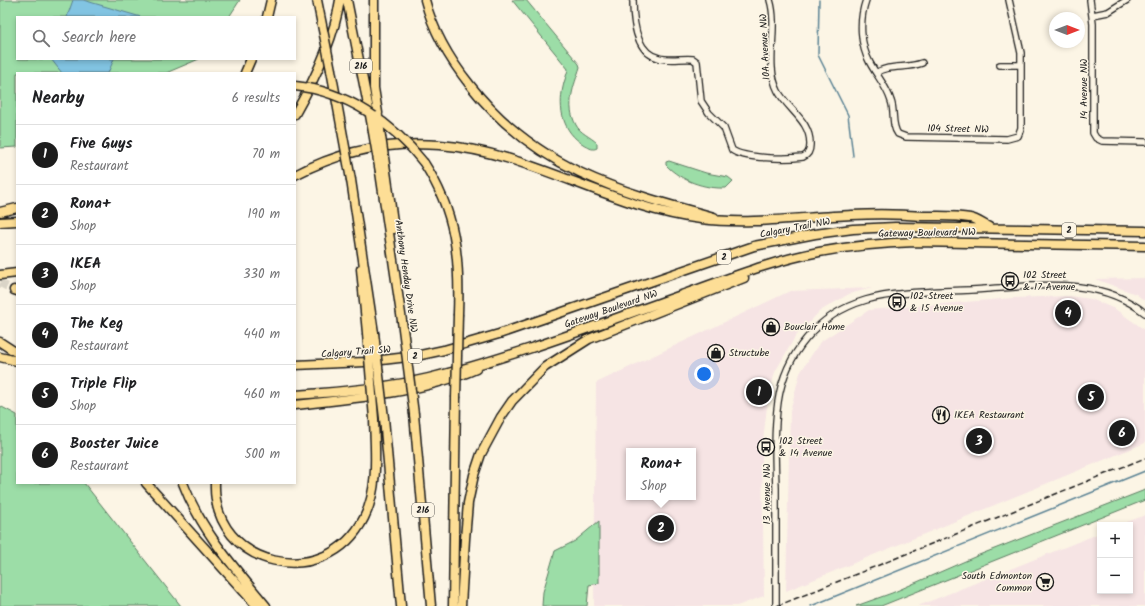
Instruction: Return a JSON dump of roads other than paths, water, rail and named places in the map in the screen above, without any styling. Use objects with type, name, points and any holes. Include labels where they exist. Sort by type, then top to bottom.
[{"type":"highway","points":[[267,16],[271,0]]},
{"type":"highway","points":[[317,0],[357,213],[371,333],[384,418],[401,606]]},
{"type":"highway","points":[[296,112],[318,70],[331,36],[340,0]]},
{"type":"highway","name":"Anthony Henday Drive NW","points":[[347,0],[374,114],[383,171],[414,414],[431,606]]},
{"type":"highway","points":[[374,0],[374,114]]},
{"type":"highway","points":[[425,0],[437,32],[451,59],[465,79],[498,118],[536,149],[568,167],[607,184],[646,198],[728,220]]},
{"type":"highway","points":[[245,72],[251,60]]},
{"type":"highway","points":[[296,86],[329,93],[363,109],[401,137],[424,163],[444,199],[455,235],[458,258],[458,314],[453,606]]},
{"type":"highway","points":[[296,174],[319,163],[353,151],[388,145],[442,145],[482,151],[634,204],[679,216],[703,220],[767,220],[902,214],[970,218],[994,229]]},
{"type":"highway","points":[[0,212],[16,208]]},
{"type":"highway","points":[[0,222],[16,222]]},
{"type":"highway","name":"Calgary Trail NW","points":[[465,344],[754,246],[783,239],[860,228],[895,227],[1145,231]]},
{"type":"highway","name":"Gateway Boulevard NW","points":[[296,395],[347,391],[404,382],[464,368],[522,350],[760,267],[820,252],[880,243],[915,242],[1145,246]]},
{"type":"highway","points":[[1111,245],[1145,251]]},
{"type":"highway","points":[[461,606],[465,532],[468,503],[474,475],[481,454],[501,417],[512,401],[545,367],[589,339],[742,279],[760,267]]},
{"type":"highway","points":[[0,275],[16,273]]},
{"type":"highway","points":[[215,484],[218,505],[228,528],[245,547],[268,560],[286,563],[302,563],[318,560],[345,544],[364,518],[370,501],[375,478],[371,333]]},
{"type":"highway","points":[[3,344],[16,353]]},
{"type":"highway","name":"Calgary Trail SW","points":[[296,365],[334,365],[383,360],[432,353],[465,344]]},
{"type":"highway","points":[[296,405],[374,395],[441,381],[473,371],[522,350]]},
{"type":"highway","points":[[0,357],[16,361]]},
{"type":"highway","points":[[147,484],[257,606]]},
{"type":"highway","points":[[183,484],[200,520],[212,539],[266,606]]},
{"type":"street","name":"10A Avenue NW","points":[[633,0],[636,29],[642,45],[648,52],[657,58],[693,59],[697,62],[701,100],[708,113],[724,128],[732,150],[739,154],[753,156],[799,157],[807,154],[810,146],[808,131],[801,118],[781,97],[775,84],[773,73],[773,16],[770,0]]},
{"type":"street","points":[[866,0],[862,19],[863,42],[866,55],[876,73],[884,69],[910,67],[922,63]]},
{"type":"street","points":[[1000,65],[1021,65],[1020,48],[1009,0]]},
{"type":"street","name":"14 Avenue NW","points":[[1090,0],[1092,15],[1092,130],[1096,138],[1106,141],[1145,142]]},
{"type":"street","points":[[1092,15],[1108,12],[1127,0]]},
{"type":"street","name":"104 Street NW","points":[[876,73],[890,99],[895,128],[898,134],[914,137],[1007,139],[1018,136],[1021,128],[1021,65]]},
{"type":"street","name":"13 Avenue NW","points":[[776,606],[777,407],[789,363],[804,340],[823,321],[850,305],[879,296],[1046,286],[1078,286],[1113,294],[1127,300],[1145,312]]},
{"type":"water","points":[[73,0],[83,0],[138,16],[67,16]]},
{"type":"water","points":[[52,60],[114,60],[108,72],[61,72]]},
{"type":"waterway","points":[[819,0],[818,55],[848,115],[853,156]]},
{"type":"waterway","points":[[811,606],[1145,471]]},
{"type":"tunnel","points":[[0,283],[14,290]]},
{"type":"railway","points":[[777,606],[1145,458]]},
{"type":"place","name":"102 Street & 17 Avenue","points":[[1010,281]]},
{"type":"place","name":"102 Street & 15 Avenue","points":[[897,302]]},
{"type":"place","name":"The Keg","points":[[1068,313]]},
{"type":"place","name":"Bouclair Home","points":[[771,327]]},
{"type":"place","name":"Structube","points":[[716,353]]},
{"type":"place","name":"Five Guys","points":[[759,392]]},
{"type":"place","name":"Triple Flip","points":[[1091,397]]},
{"type":"place","name":"IKEA Restaurant","points":[[941,415]]},
{"type":"place","name":"Booster Juice","points":[[1122,433]]},
{"type":"place","name":"IKEA","points":[[979,441]]},
{"type":"place","name":"102 Street & 14 Avenue","points":[[766,447]]},
{"type":"place","name":"Rona+","points":[[661,528]]},
{"type":"place","name":"South Edmonton Common","points":[[1045,582]]}]
